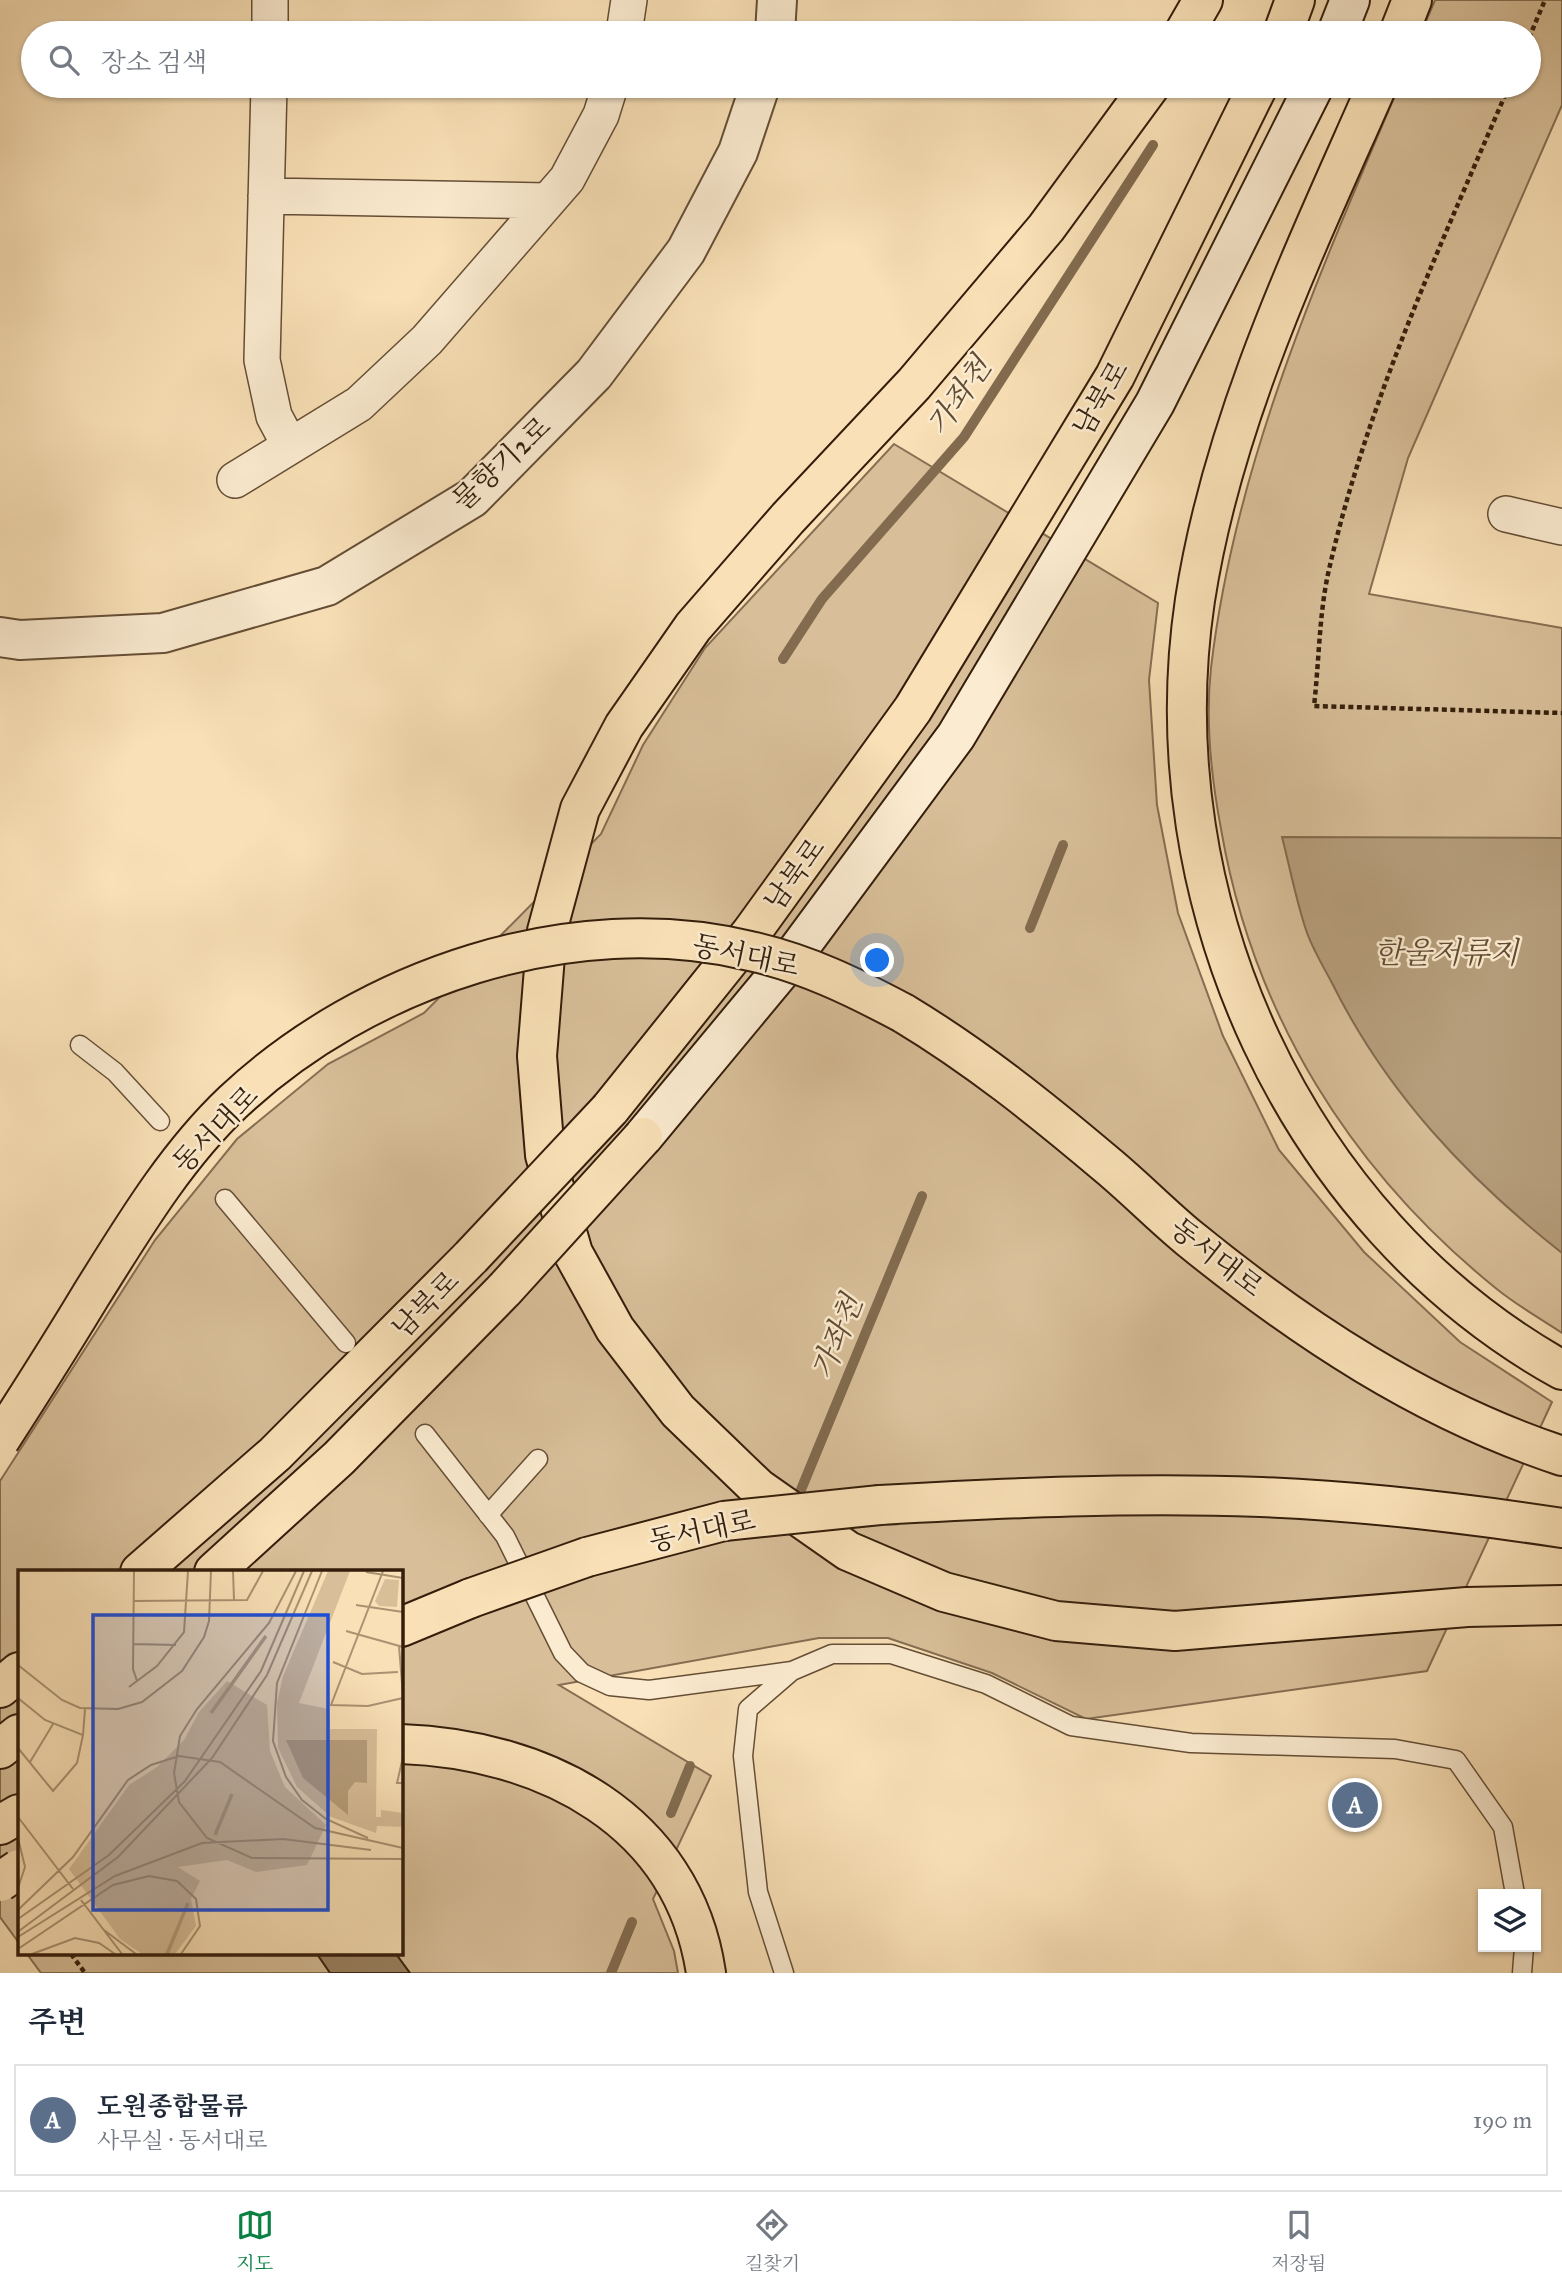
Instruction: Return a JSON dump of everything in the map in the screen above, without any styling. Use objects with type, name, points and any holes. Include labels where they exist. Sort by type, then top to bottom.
[{"type":"main road","points":[[776,21],[777,0]]},
{"type":"main road","points":[[1191,21],[1203,0]]},
{"type":"main road","points":[[1287,21],[1295,0]]},
{"type":"main road","points":[[1342,21],[1350,0]]},
{"type":"main road","points":[[1404,21],[1412,0]]},
{"type":"main road","name":"물향기2로","points":[[0,637],[20,640],[163,633],[327,586],[472,498],[594,374],[686,251],[738,152],[756,98]]},
{"type":"main road","points":[[1141,98],[1046,228],[914,384],[788,518],[693,627],[624,726],[580,809],[547,931],[537,1056],[545,1155],[573,1253],[615,1329],[677,1411],[758,1488],[848,1551],[944,1592],[1056,1621],[1175,1631],[1467,1607],[1562,1605]]},
{"type":"main road","name":"남북로","points":[[142,1570],[275,1454],[471,1257],[610,1109],[751,933],[913,709],[1115,376],[1252,98]]},
{"type":"main road","name":"남북로","points":[[216,1570],[339,1458],[505,1289],[643,1137],[794,955],[956,736],[1155,403],[1308,98]]},
{"type":"main road","points":[[1372,98],[1276,316],[1228,458],[1208,535],[1195,602],[1187,687],[1189,760],[1197,840],[1231,971],[1283,1086],[1311,1135],[1347,1185],[1391,1237],[1439,1282],[1494,1325],[1562,1370]]},
{"type":"main road","name":"동서대로","points":[[0,1440],[131,1229],[186,1157],[233,1102],[307,1044],[381,1002],[450,972],[509,953],[569,942],[629,938],[689,941],[749,950],[847,983],[903,1013],[953,1043],[1006,1082],[1189,1238],[1297,1320],[1363,1365],[1429,1402],[1562,1455]]},
{"type":"main road","name":"동서대로","points":[[402,1627],[471,1598],[587,1557],[724,1521],[880,1505],[1125,1495],[1263,1497],[1394,1507],[1562,1528]]},
{"type":"main road","points":[[0,1688],[18,1673]]},
{"type":"main road","points":[[0,1749],[18,1735]]},
{"type":"main road","points":[[402,1744],[441,1745],[501,1759],[559,1779],[612,1809],[651,1847],[682,1895],[702,1948],[706,1973]]},
{"type":"main road","points":[[0,1882],[18,1870]]},
{"type":"street","points":[[270,0],[270,21]]},
{"type":"street","points":[[626,21],[629,0]]},
{"type":"street","points":[[269,98],[262,360],[274,416],[290,446]]},
{"type":"street","points":[[235,480],[359,404],[427,340],[568,179],[601,115],[606,98]]},
{"type":"street","points":[[266,195],[548,201]]},
{"type":"street","points":[[1506,514],[1562,527]]},
{"type":"lane","points":[[80,1045],[115,1072],[160,1121]]},
{"type":"lane","points":[[225,1199],[346,1343]]},
{"type":"lane","points":[[425,1434],[488,1515],[520,1564],[563,1653],[582,1673],[610,1686],[649,1689],[792,1671],[832,1654],[891,1654],[986,1684],[1071,1726],[1192,1742],[1395,1749],[1456,1760],[1503,1827],[1513,1889]]},
{"type":"lane","points":[[488,1515],[538,1459]]},
{"type":"lane","points":[[784,1973],[758,1892],[743,1756],[748,1709],[792,1671]]},
{"type":"lane","points":[[1522,1973],[1524,1952]]},
{"type":"path","points":[[1536,21],[1545,0]]},
{"type":"path","points":[[1504,98],[1395,354],[1349,495],[1327,577],[1314,706],[1562,713]]},
{"type":"path","points":[[72,1955],[85,1973]]},
{"type":"shaded area","points":[[1435,0],[1562,0],[1562,105],[1408,458],[1369,594],[1562,628],[1562,1333],[1506,1296],[1445,1244],[1397,1194],[1354,1141],[1316,1085],[1284,1025],[1257,963],[1236,897],[1214,789],[1209,729],[1211,668],[1239,517],[1284,371],[1339,228],[1394,98],[1541,98],[1541,21],[1426,21]]},
{"type":"shaded area","points":[[894,444],[1158,603],[1149,680],[1157,805],[1178,913],[1223,1036],[1279,1150],[1364,1252],[1460,1342],[1552,1402],[1427,1671],[1086,1719],[992,1673],[888,1638],[819,1638],[559,1685],[711,1776],[653,1899],[674,1951],[678,1973],[41,1973],[28,1955],[402,1955],[402,1570],[18,1570],[18,1942],[0,1917],[0,1481],[155,1240],[237,1139],[328,1064],[424,1013],[601,834],[643,745],[705,648]]},
{"type":"water","name":"한울저류지","points":[[1282,837],[1562,838],[1562,1253],[1462,1163],[1403,1097],[1377,1061],[1353,1023],[1311,943]]},
{"type":"building","points":[[318,1955],[397,1955],[410,1973],[330,1973]]},
{"type":"waterway","name":"가좌천","points":[[783,659],[822,599],[964,437],[1153,145]]},
{"type":"waterway","name":"가좌천","points":[[1030,928],[1063,845]]},
{"type":"waterway","name":"가좌천","points":[[798,1497],[922,1196]]},
{"type":"waterway","name":"가좌천","points":[[671,1813],[690,1766]]},
{"type":"waterway","name":"가좌천","points":[[611,1973],[632,1922]]},
{"type":"place","name":"도원종합물류","points":[[1355,1805]]}]
